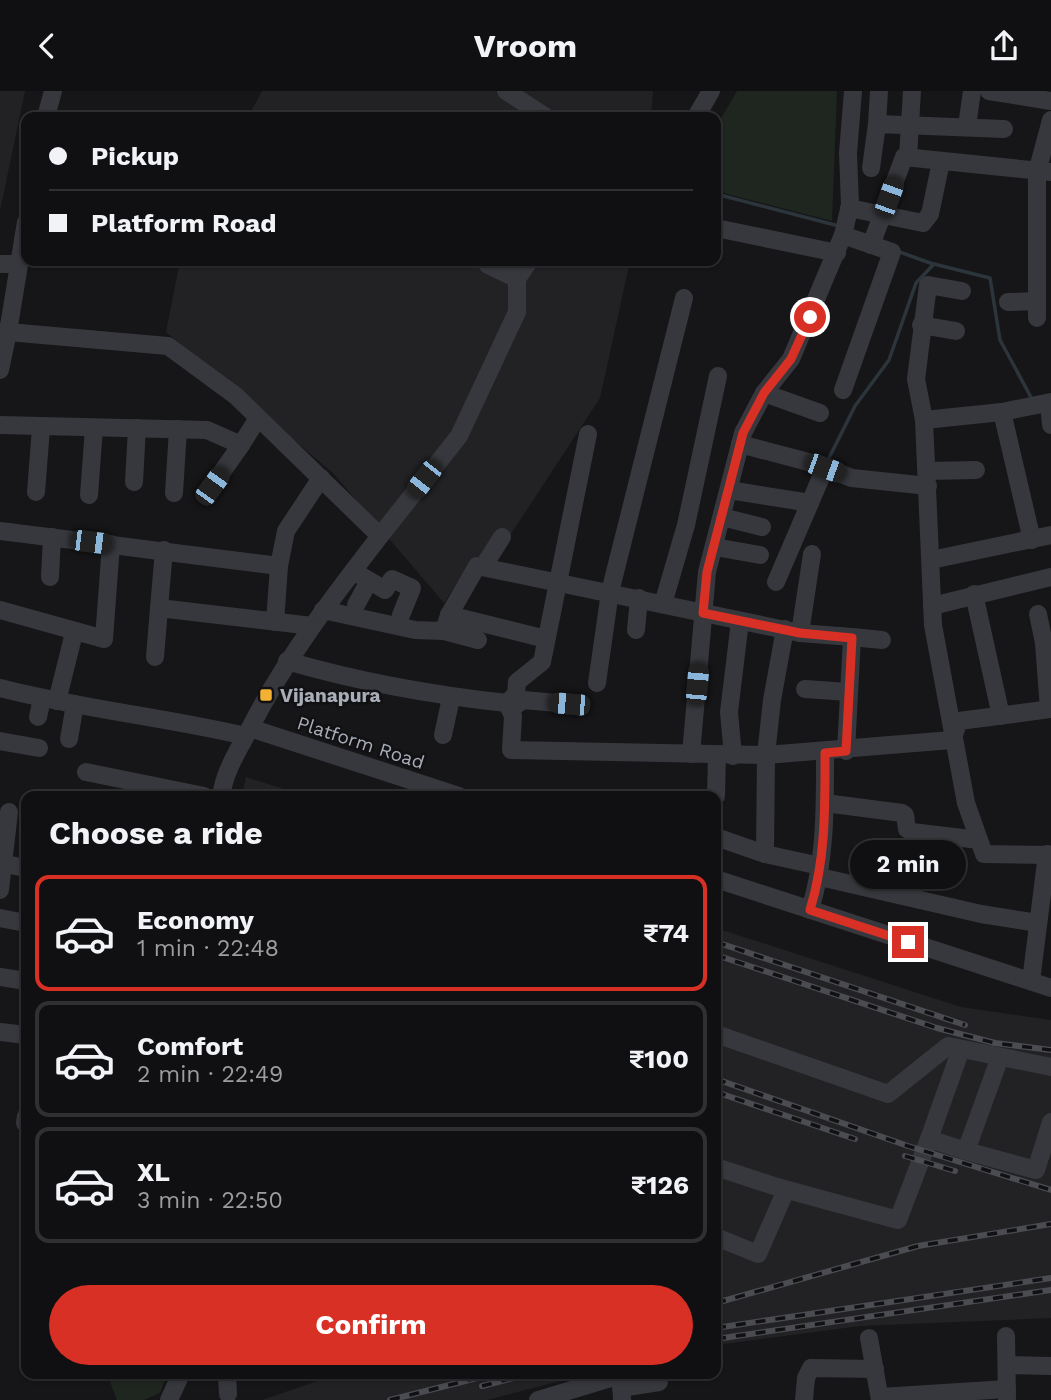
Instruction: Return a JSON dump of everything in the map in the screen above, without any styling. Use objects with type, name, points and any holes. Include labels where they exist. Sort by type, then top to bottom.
[{"type":"street","points":[[47,112],[52,91]]},
{"type":"street","points":[[506,91],[538,112]]},
{"type":"street","points":[[699,112],[712,91]]},
{"type":"street","points":[[691,754],[707,572],[740,444],[764,393],[791,359],[837,253],[846,225],[853,91]]},
{"type":"street","points":[[871,168],[879,91]]},
{"type":"street","points":[[908,157],[912,91]]},
{"type":"street","points":[[967,126],[972,91]]},
{"type":"street","points":[[989,91],[1051,101]]},
{"type":"street","points":[[1007,302],[1044,308],[1044,172],[1051,120]]},
{"type":"street","points":[[877,124],[1004,129]]},
{"type":"street","points":[[871,245],[902,159],[908,157],[1044,172]]},
{"type":"street","points":[[846,225],[882,216],[907,222],[927,221],[942,162]]},
{"type":"street","points":[[843,390],[892,251],[871,245],[846,225]]},
{"type":"street","points":[[721,229],[837,253]]},
{"type":"street","points":[[0,370],[4,332],[21,252]]},
{"type":"street","points":[[0,264],[19,264]]},
{"type":"street","points":[[490,266],[517,279]]},
{"type":"street","points":[[221,791],[225,772],[287,661],[323,610],[459,436],[517,312],[517,279],[526,266]]},
{"type":"street","points":[[962,291],[928,285],[921,325],[916,379],[924,420],[932,606],[965,803],[985,853],[1049,854],[1031,981]]},
{"type":"street","points":[[597,683],[610,592],[684,298]]},
{"type":"street","points":[[921,325],[956,331]]},
{"type":"street","points":[[4,332],[168,347],[236,396],[380,536]]},
{"type":"street","points":[[663,604],[686,524],[718,376]]},
{"type":"street","points":[[764,393],[820,413]]},
{"type":"street","points":[[924,420],[1010,411],[1049,403],[1051,425]]},
{"type":"street","points":[[1010,411],[1032,540]]},
{"type":"street","points":[[212,486],[258,418]]},
{"type":"street","points":[[0,425],[41,428],[207,429],[242,445]]},
{"type":"street","points":[[36,492],[41,428]]},
{"type":"street","points":[[89,495],[94,428]]},
{"type":"street","points":[[134,482],[137,428]]},
{"type":"street","points":[[174,493],[178,429]]},
{"type":"street","points":[[508,706],[516,694],[517,682],[542,662],[588,434]]},
{"type":"street","points":[[740,444],[852,478],[928,478],[976,470]]},
{"type":"street","points":[[776,582],[825,468]]},
{"type":"street","points":[[275,622],[279,566],[286,531],[296,512],[321,478]]},
{"type":"street","points":[[729,490],[810,503]]},
{"type":"street","points":[[722,517],[761,527]]},
{"type":"street","points":[[0,531],[279,566]]},
{"type":"street","points":[[930,560],[1051,535]]},
{"type":"street","points":[[50,577],[52,537]]},
{"type":"street","points":[[483,567],[502,537]]},
{"type":"street","points":[[0,610],[74,633],[104,639],[111,544]]},
{"type":"street","points":[[715,547],[760,555]]},
{"type":"street","points":[[155,657],[164,550]]},
{"type":"street","points":[[765,854],[766,755],[772,700],[812,554]]},
{"type":"street","points":[[447,623],[477,566],[793,631],[882,640]]},
{"type":"street","points":[[353,571],[385,590],[392,579],[412,588],[401,615]]},
{"type":"street","points":[[932,606],[1051,577]]},
{"type":"street","points":[[356,605],[369,581]]},
{"type":"street","points":[[974,594],[1001,716]]},
{"type":"street","points":[[636,630],[639,599]]},
{"type":"street","points":[[159,608],[312,626]]},
{"type":"street","points":[[323,610],[415,630],[447,623],[546,639]]},
{"type":"street","points":[[953,740],[959,721],[1050,709],[1044,643],[1038,614]]},
{"type":"street","points":[[717,791],[725,755],[740,621]]},
{"type":"street","points":[[447,623],[478,639]]},
{"type":"street","points":[[69,739],[58,701],[74,633]]},
{"type":"street","points":[[846,751],[852,638]]},
{"type":"street","points":[[287,661],[349,679],[451,698],[508,706],[523,700],[569,704]]},
{"type":"street","name":"Platform Road","points":[[0,688],[58,701],[248,732],[443,791]]},
{"type":"street","points":[[805,689],[848,692]]},
{"type":"street","points":[[443,735],[451,698]]},
{"type":"street","points":[[38,717],[58,701]]},
{"type":"street","points":[[508,706],[513,716],[510,750],[766,755],[825,753],[953,740]]},
{"type":"street","points":[[0,741],[39,748]]},
{"type":"street","points":[[810,910],[825,839],[825,753]]},
{"type":"street","points":[[86,772],[179,791]]},
{"type":"street","points":[[825,803],[902,813],[905,815],[907,829],[912,832],[979,840]]},
{"type":"street","points":[[0,890],[12,812]]},
{"type":"street","points":[[721,839],[820,872],[981,915],[1038,923]]},
{"type":"street","points":[[2,864],[21,867]]},
{"type":"street","points":[[721,881],[1051,988]]},
{"type":"street","points":[[0,918],[21,922]]},
{"type":"street","points":[[0,977],[21,980]]},
{"type":"street","points":[[0,1032],[21,1034]]},
{"type":"street","points":[[721,1036],[888,1094],[947,1046],[1051,1067]]},
{"type":"street","points":[[721,1169],[786,1190],[898,1220],[961,1049]]},
{"type":"street","points":[[966,1151],[1000,1057]]},
{"type":"street","points":[[929,1139],[1043,1172],[1051,1122]]},
{"type":"street","points":[[721,1239],[758,1254],[786,1190]]},
{"type":"street","points":[[869,1338],[880,1398],[1007,1394],[1006,1336]]},
{"type":"street","points":[[1007,1365],[1051,1366]]},
{"type":"street","points":[[804,1400],[806,1378],[811,1368],[875,1369]]},
{"type":"street","points":[[169,1400],[179,1379]]},
{"type":"street","points":[[227,1379],[228,1394]]},
{"type":"street","points":[[543,1399],[608,1379]]},
{"type":"street","points":[[621,1394],[659,1382]]},
{"type":"shaded area","points":[[0,91],[25,91],[0,211]]},
{"type":"shaded area","points":[[262,91],[653,91],[651,112],[251,112]]},
{"type":"shaded area","points":[[737,91],[837,91],[832,221],[721,192],[721,118]]},
{"type":"shaded area","points":[[179,266],[629,266],[600,398],[494,560],[471,561],[444,603],[333,473],[166,332]]},
{"type":"shaded area","points":[[246,777],[290,791],[243,791]]},
{"type":"shaded area","points":[[721,930],[961,1007],[1051,1020],[1051,1318],[860,1326],[721,1344]]},
{"type":"shaded area","points":[[109,1379],[165,1379],[160,1393],[144,1400],[117,1400]]},
{"type":"shaded area","points":[[323,1379],[568,1379],[487,1400],[262,1400]]},
{"type":"waterway","points":[[721,195],[839,226]]},
{"type":"waterway","points":[[897,251],[933,264]]},
{"type":"waterway","points":[[829,458],[855,406],[889,360],[916,283],[934,264],[990,278],[1000,340],[1032,399]]},
{"type":"railway","points":[[721,944],[965,1025]]},
{"type":"railway","points":[[721,957],[937,1028],[995,1043],[1051,1050]]},
{"type":"railway","points":[[721,1081],[908,1146],[1051,1190]]},
{"type":"railway","points":[[721,1094],[855,1139]]},
{"type":"railway","points":[[905,1156],[955,1171]]},
{"type":"railway","points":[[721,1302],[918,1246],[1051,1224]]},
{"type":"railway","points":[[721,1327],[1051,1278]]},
{"type":"railway","points":[[721,1338],[1051,1290]]},
{"type":"railway","points":[[390,1400],[473,1379]]},
{"type":"railway","points":[[482,1386],[509,1379]]},
{"type":"place","name":"Vijanapura","points":[[266,695]]},
{"type":"route","points":[[810,317],[791,359],[764,393],[743,433],[707,572],[703,613],[800,633],[852,638],[846,751],[825,753],[825,839],[820,877],[810,910],[908,942]]}]
